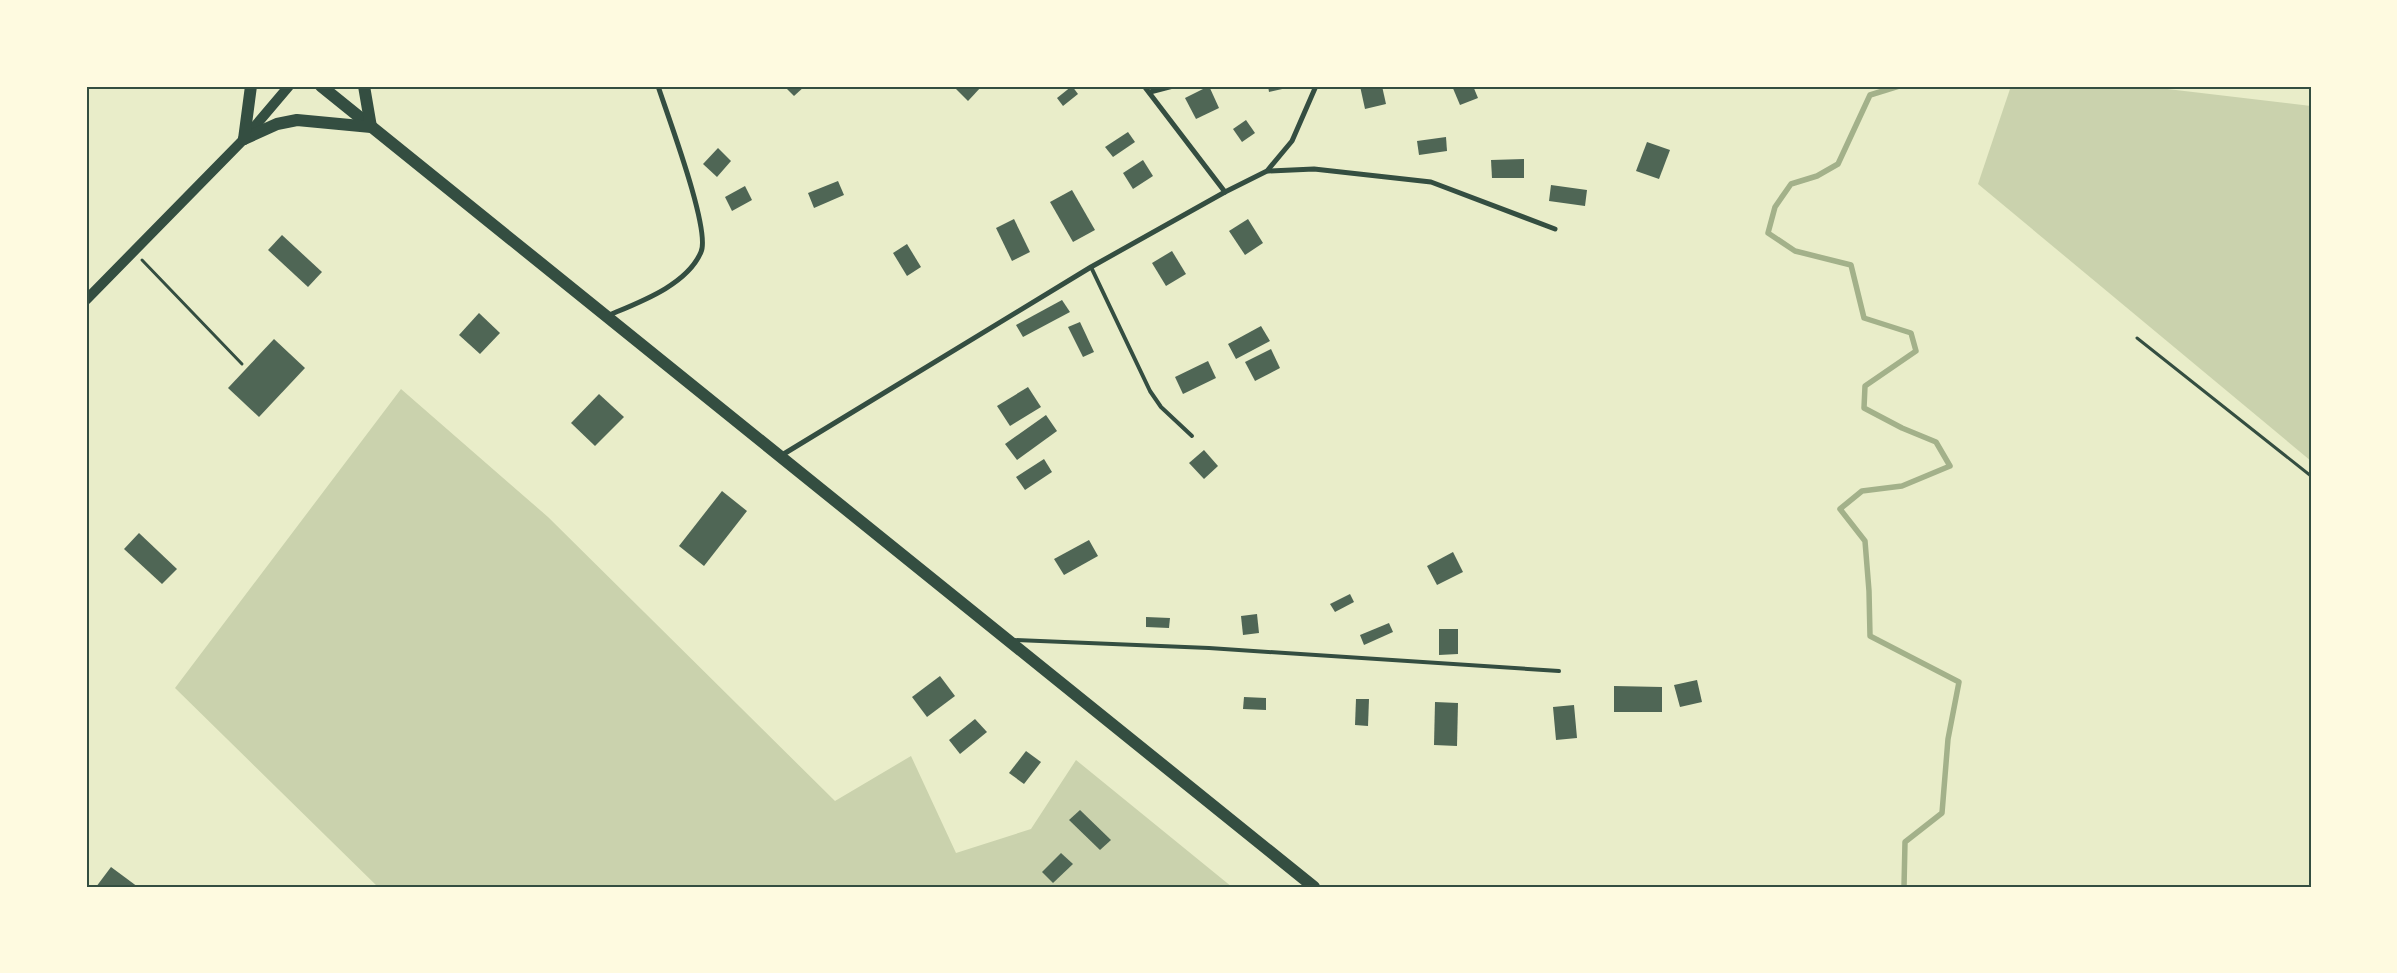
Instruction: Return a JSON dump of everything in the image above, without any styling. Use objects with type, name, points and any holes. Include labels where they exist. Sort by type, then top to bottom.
[{"type":"main road","points":[[244,139],[251,86]]},
{"type":"main road","points":[[86,300],[135,253],[244,139],[289,86]]},
{"type":"main road","points":[[321,86],[1314,887]]},
{"type":"main road","points":[[364,86],[371,127]]},
{"type":"main road","points":[[244,139],[277,124],[296,120],[371,127]]},
{"type":"street","points":[[606,317],[665,290],[692,266],[702,251],[696,202],[658,86]]},
{"type":"street","points":[[1144,86],[1225,192]]},
{"type":"street","points":[[1150,92],[1173,86]]},
{"type":"street","points":[[1268,171],[1292,141],[1316,86]]},
{"type":"street","points":[[779,457],[1092,267],[1225,192],[1268,171],[1314,169],[1431,182],[1555,229]]},
{"type":"lane","points":[[1092,267],[1150,392],[1161,406],[1192,436]]},
{"type":"lane","points":[[1006,639],[1209,648],[1559,671]]},
{"type":"path","points":[[135,253],[242,364]]},
{"type":"path","points":[[2138,338],[2311,476]]},
{"type":"green space","points":[[2011,86],[2142,86],[2311,106],[2311,461],[1978,184]]},
{"type":"green space","points":[[401,389],[548,517],[835,801],[911,756],[956,853],[1031,829],[1076,760],[1232,887],[378,887],[175,688]]},
{"type":"building","points":[[784,86],[805,86],[794,96]]},
{"type":"building","points":[[953,86],[982,86],[968,101]]},
{"type":"building","points":[[1072,86],[1078,94],[1063,106],[1057,98]]},
{"type":"building","points":[[1209,86],[1219,108],[1196,119],[1185,98]]},
{"type":"building","points":[[1268,86],[1291,86],[1291,87],[1269,92]]},
{"type":"building","points":[[1360,86],[1382,86],[1386,104],[1365,109]]},
{"type":"building","points":[[1452,86],[1473,86],[1478,98],[1460,105]]},
{"type":"building","points":[[1246,120],[1255,133],[1242,142],[1233,129]]},
{"type":"building","points":[[1128,132],[1135,142],[1113,157],[1105,147]]},
{"type":"building","points":[[1446,137],[1447,151],[1419,155],[1417,141]]},
{"type":"building","points":[[1647,142],[1670,150],[1659,179],[1636,171]]},
{"type":"building","points":[[718,148],[731,161],[717,177],[703,164]]},
{"type":"building","points":[[1524,159],[1524,178],[1492,178],[1491,160]]},
{"type":"building","points":[[1143,160],[1153,176],[1133,189],[1123,173]]},
{"type":"building","points":[[838,181],[844,195],[814,208],[808,193]]},
{"type":"building","points":[[1551,185],[1587,190],[1585,206],[1549,201]]},
{"type":"building","points":[[745,186],[752,200],[732,211],[725,197]]},
{"type":"building","points":[[1072,190],[1095,230],[1073,242],[1050,202]]},
{"type":"building","points":[[1014,219],[1030,252],[1012,261],[996,228]]},
{"type":"building","points":[[1248,219],[1263,243],[1245,255],[1229,231]]},
{"type":"building","points":[[282,235],[322,272],[308,287],[268,250]]},
{"type":"building","points":[[907,244],[921,267],[907,276],[893,253]]},
{"type":"building","points":[[1172,251],[1186,274],[1166,286],[1152,263]]},
{"type":"building","points":[[1062,300],[1070,312],[1023,337],[1016,325]]},
{"type":"building","points":[[479,313],[500,333],[480,354],[459,335]]},
{"type":"building","points":[[1080,322],[1094,352],[1083,357],[1068,327]]},
{"type":"building","points":[[1261,326],[1270,341],[1236,359],[1228,344]]},
{"type":"building","points":[[274,339],[305,368],[259,417],[228,388]]},
{"type":"building","points":[[1271,349],[1280,368],[1255,381],[1245,362]]},
{"type":"building","points":[[1208,361],[1216,378],[1183,394],[1175,377]]},
{"type":"building","points":[[1028,387],[1041,407],[1010,426],[997,406]]},
{"type":"building","points":[[599,394],[624,417],[595,446],[571,423]]},
{"type":"building","points":[[1046,415],[1057,431],[1017,460],[1005,444]]},
{"type":"building","points":[[1204,450],[1218,466],[1204,479],[1189,463]]},
{"type":"building","points":[[1044,459],[1052,472],[1025,490],[1016,477]]},
{"type":"building","points":[[722,491],[747,511],[704,566],[679,546]]},
{"type":"building","points":[[139,533],[177,569],[162,584],[124,549]]},
{"type":"building","points":[[1089,540],[1098,556],[1064,575],[1054,559]]},
{"type":"building","points":[[1453,552],[1463,572],[1437,585],[1427,566]]},
{"type":"building","points":[[1350,594],[1354,602],[1335,612],[1330,604]]},
{"type":"building","points":[[1257,614],[1259,633],[1243,635],[1241,616]]},
{"type":"building","points":[[1146,617],[1170,618],[1169,628],[1146,627]]},
{"type":"building","points":[[1389,623],[1393,632],[1364,645],[1360,635]]},
{"type":"building","points":[[1439,629],[1458,629],[1458,654],[1439,655]]},
{"type":"building","points":[[940,676],[955,696],[927,717],[912,697]]},
{"type":"building","points":[[1697,680],[1702,702],[1680,707],[1674,685]]},
{"type":"building","points":[[1614,686],[1662,687],[1662,712],[1614,712]]},
{"type":"building","points":[[1244,697],[1266,698],[1266,710],[1243,709]]},
{"type":"building","points":[[1356,699],[1369,699],[1368,726],[1355,725]]},
{"type":"building","points":[[1435,702],[1458,703],[1457,746],[1434,745]]},
{"type":"building","points":[[1574,705],[1577,738],[1556,740],[1553,707]]},
{"type":"building","points":[[975,719],[987,732],[960,754],[949,740]]},
{"type":"building","points":[[1026,751],[1041,762],[1024,784],[1009,773]]},
{"type":"building","points":[[1080,810],[1111,840],[1100,850],[1069,820]]},
{"type":"building","points":[[1061,853],[1073,864],[1053,883],[1042,872]]},
{"type":"building","points":[[111,867],[138,887],[96,887]]},
{"type":"waterway","points":[[1899,86],[1870,95],[1838,164],[1817,176],[1791,184],[1775,207],[1768,233],[1795,251],[1851,265],[1864,318],[1911,333],[1916,351],[1865,386],[1864,408],[1902,428],[1936,442],[1950,466],[1902,486],[1862,491],[1840,509],[1865,541],[1870,636],[1959,682],[1948,739],[1942,813],[1905,842],[1904,887]]}]
